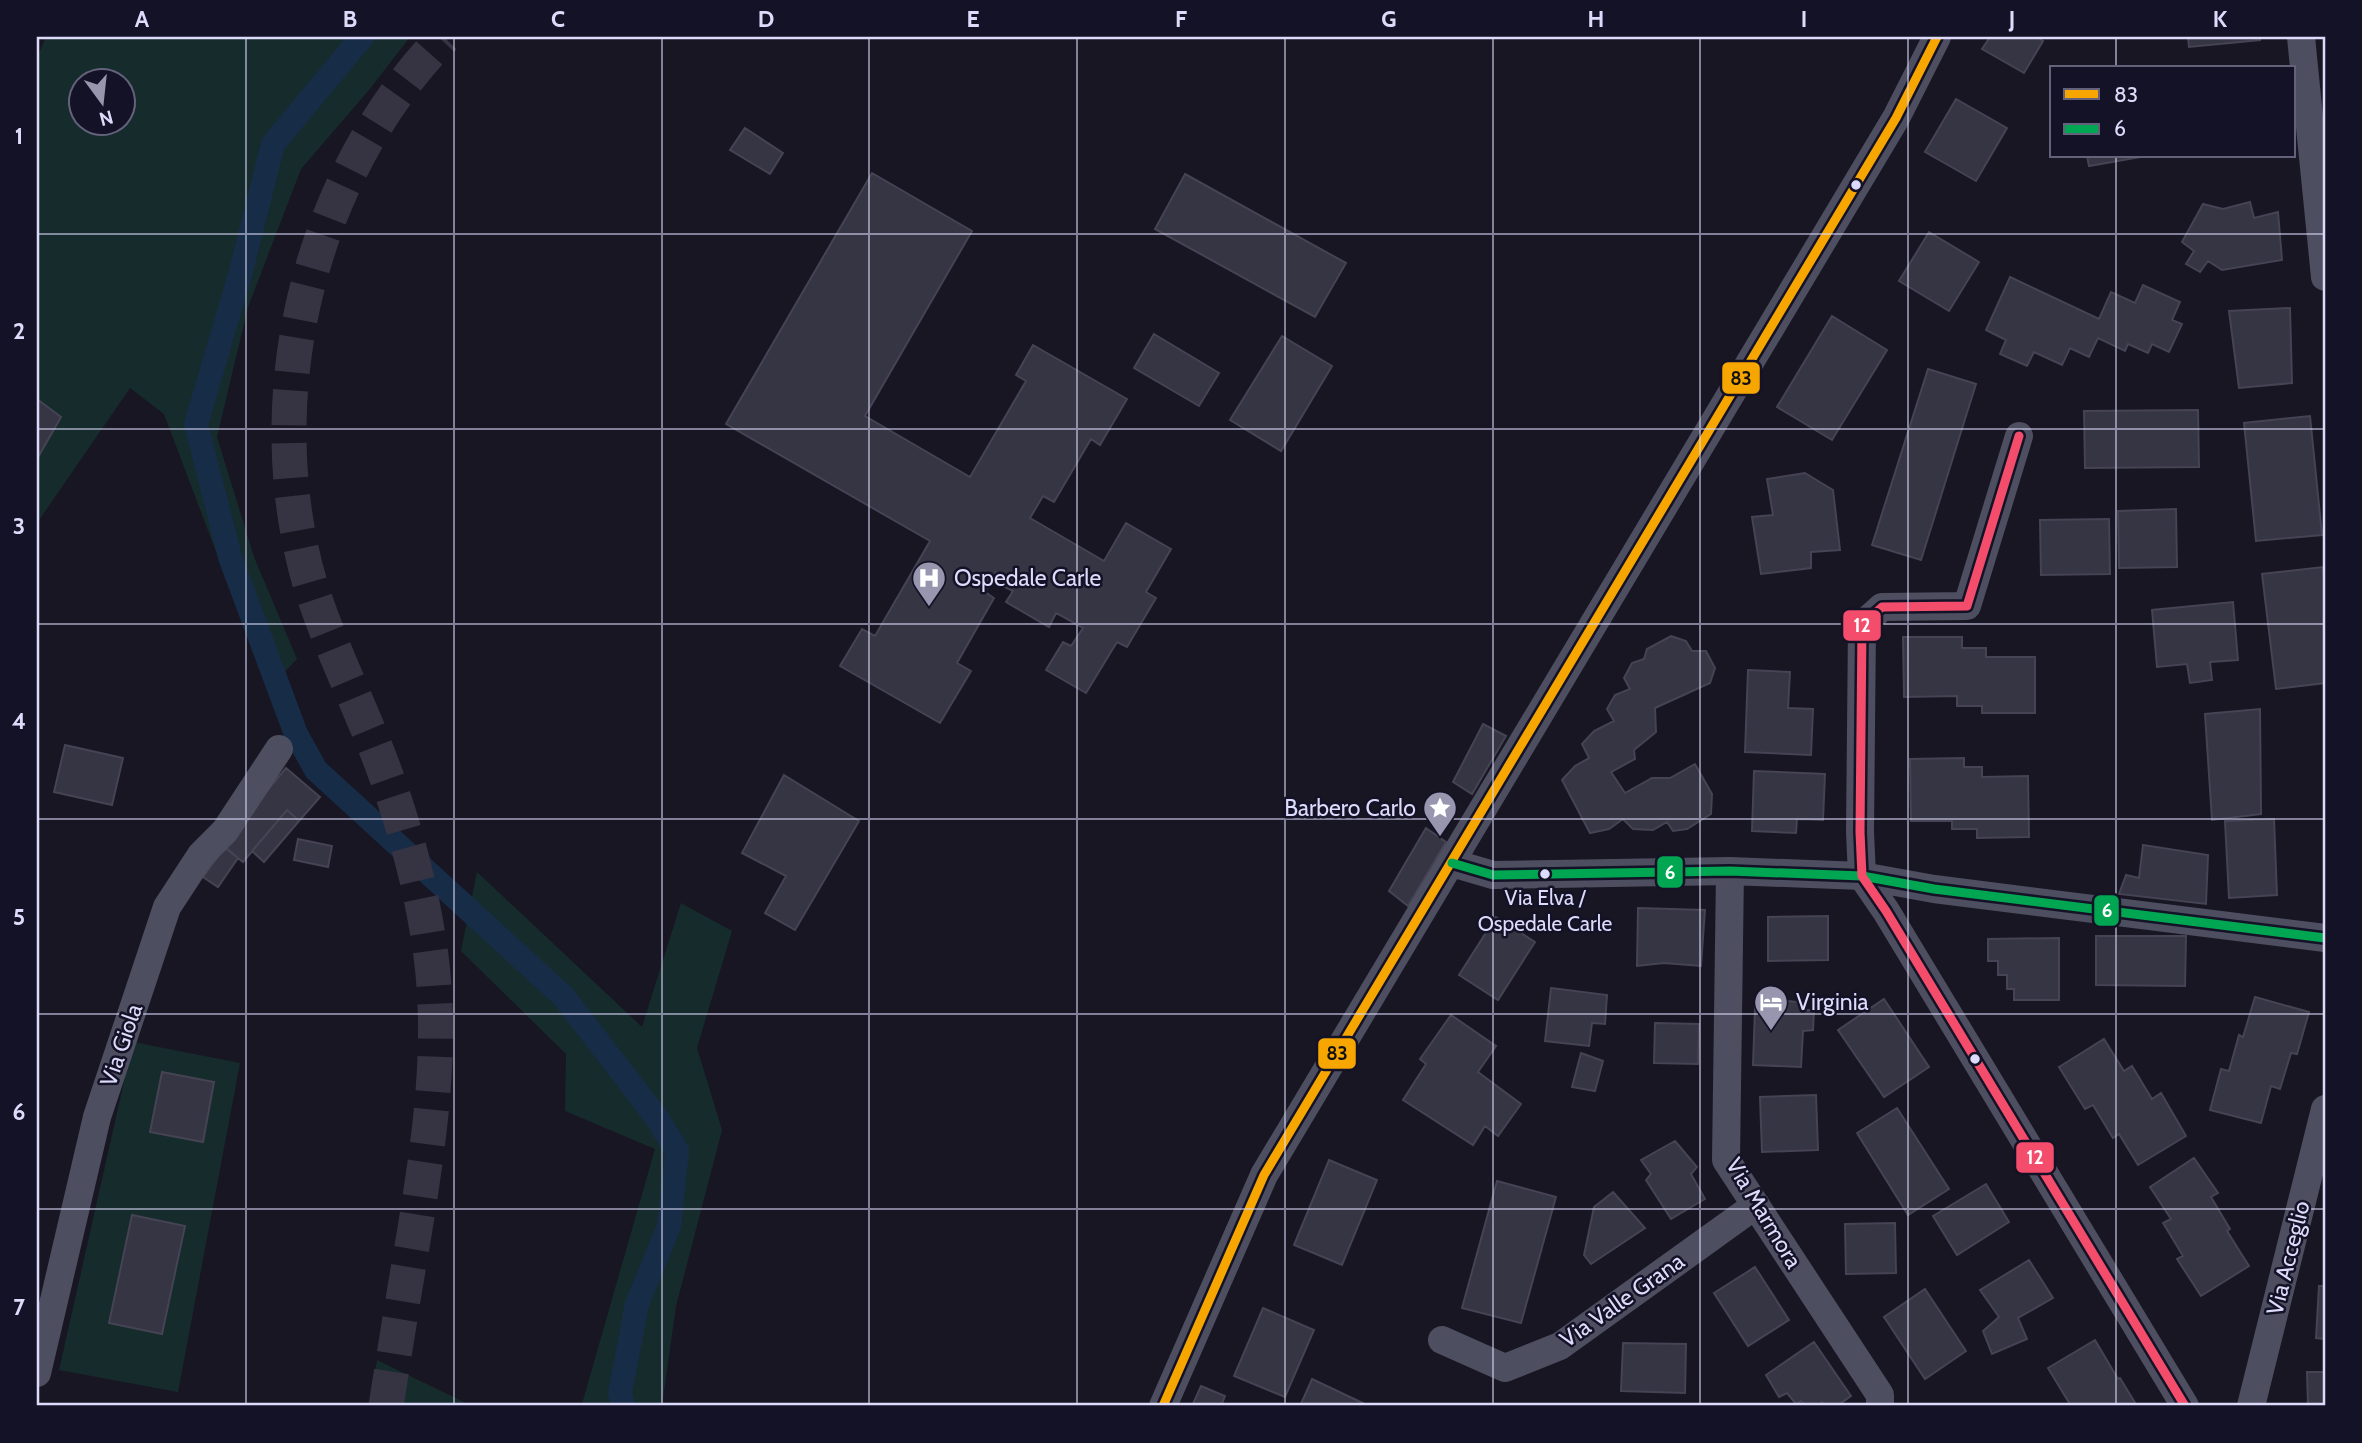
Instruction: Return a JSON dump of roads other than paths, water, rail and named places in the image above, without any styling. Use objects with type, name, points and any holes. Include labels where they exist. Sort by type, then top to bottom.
[{"type":"street","points":[[2301,37],[2325,277]]},
{"type":"street","points":[[1163,1406],[1264,1175],[1896,118],[1931,40]]},
{"type":"street","points":[[2018,436],[1967,606],[1882,607],[1862,625],[1862,876],[1886,911],[2185,1406]]},
{"type":"street","name":"Via Giola","points":[[37,1373],[97,1117],[167,907],[201,855],[225,831],[279,749]]},
{"type":"street","points":[[1452,863],[1493,875],[1730,871],[1862,876],[1934,889],[2325,937]]},
{"type":"street","name":"Via Marmora","points":[[1730,871],[1727,1160],[1880,1395],[1880,1406]]},
{"type":"street","name":"Via Acceglio","points":[[2250,1406],[2325,1109]]},
{"type":"street","name":"Via Valle Grana","points":[[1442,1340],[1505,1368],[1560,1346],[1756,1205]]},
{"type":"waterway","points":[[362,37],[273,144],[240,275],[196,424],[230,557],[296,734],[316,770],[564,997],[657,1118],[677,1151],[669,1226],[637,1304],[620,1393],[623,1406]]},
{"type":"tunnel","points":[[386,1406],[420,1200],[433,1096],[436,1026],[431,956],[419,889],[395,802],[311,587],[295,515],[289,442],[293,368],[306,294],[327,223],[358,156],[397,93],[444,37]]},
{"type":"place","name":"Ospedale Carle","points":[[929,608]]},
{"type":"place","name":"Barbero Carlo","points":[[1440,838]]},
{"type":"place","name":"Via Elva / Ospedale Carle","points":[[1545,874]]},
{"type":"place","name":"Virginia","points":[[1771,1032]]}]
